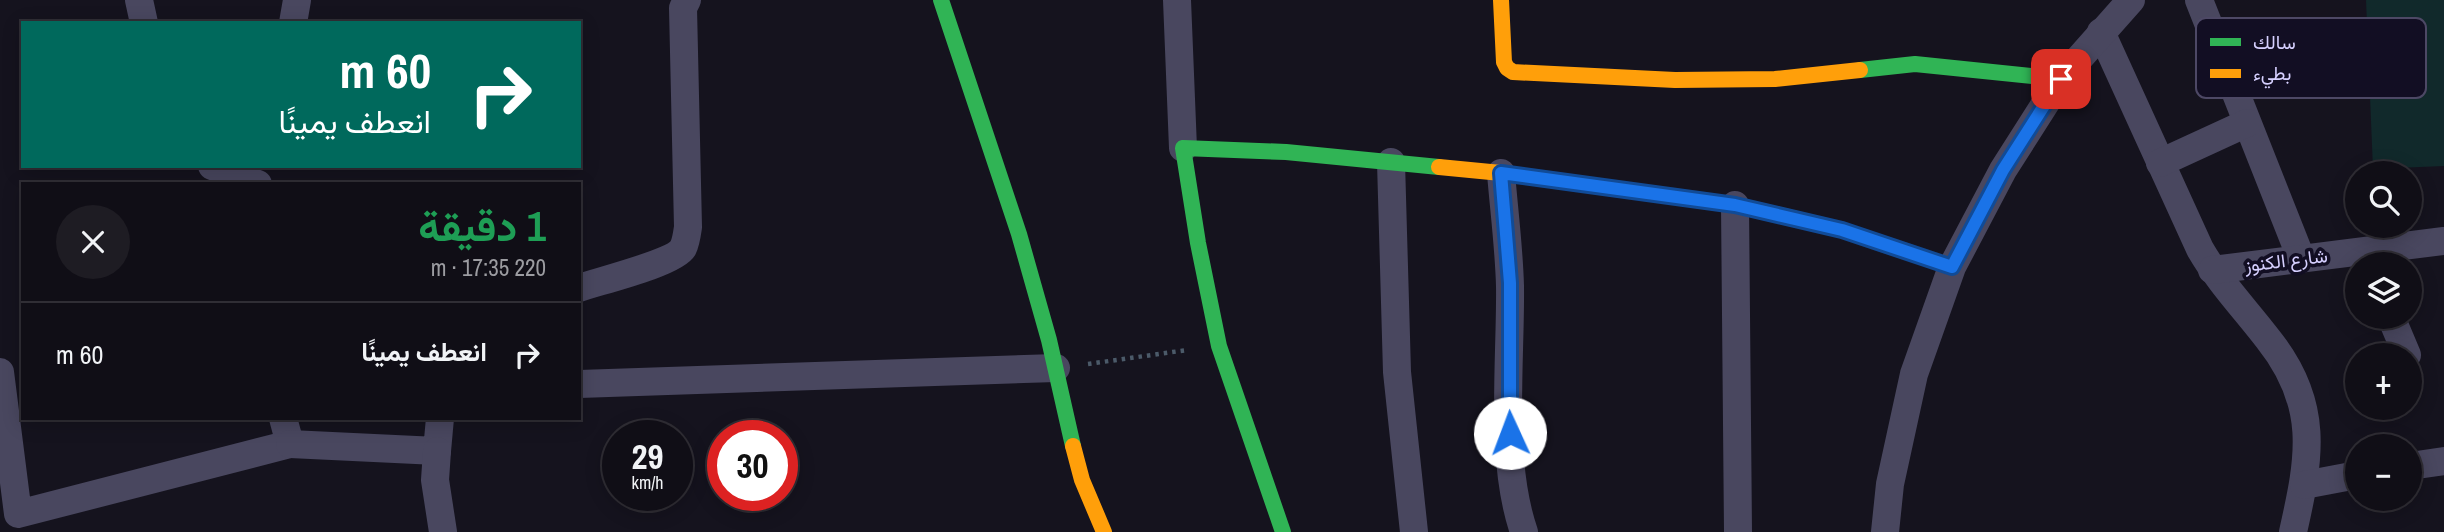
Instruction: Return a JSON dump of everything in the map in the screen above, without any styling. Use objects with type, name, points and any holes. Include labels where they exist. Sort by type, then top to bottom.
[{"type":"street","points":[[139,0],[144,21]]},
{"type":"street","points":[[293,21],[297,0]]},
{"type":"street","points":[[581,287],[662,262],[683,248],[688,227],[683,8],[687,0]]},
{"type":"street","points":[[941,0],[1018,225],[1081,476],[1091,508],[1104,532]]},
{"type":"street","points":[[1177,0],[1183,148],[1198,243],[1219,346],[1283,532]]},
{"type":"street","points":[[1501,0],[1504,62],[1513,72],[1675,80],[1775,79],[1915,64],[2061,79]]},
{"type":"street","points":[[1885,532],[1889,484],[1914,374],[1952,267],[2003,170],[2061,79],[2131,0]]},
{"type":"street","points":[[2199,0],[2206,18]]},
{"type":"street","points":[[2101,32],[2200,249],[2212,270],[2269,339],[2287,365],[2295,383],[2306,423],[2308,454],[2293,532]]},
{"type":"street","points":[[2238,98],[2301,258]]},
{"type":"street","points":[[2160,163],[2248,123]]},
{"type":"street","points":[[1183,148],[1286,152],[1501,173],[1735,205],[1842,230],[1952,267]]},
{"type":"street","points":[[1391,162],[1397,372],[1414,532]]},
{"type":"street","points":[[217,168],[253,182]]},
{"type":"street","points":[[1501,173],[1510,283],[1508,411],[1514,496],[1524,532]]},
{"type":"street","points":[[1735,205],[1738,532]]},
{"type":"street","name":"شارع الكنوز","points":[[2394,252],[2444,241]]},
{"type":"street","name":"شارع الكنوز","points":[[2212,270],[2301,258],[2345,258]]},
{"type":"street","points":[[581,384],[1056,368]]},
{"type":"street","points":[[0,372],[18,523],[251,456],[287,431],[437,451]]},
{"type":"street","points":[[440,420],[435,480],[443,532]]},
{"type":"street","points":[[2422,465],[2444,461]]},
{"type":"street","points":[[2304,485],[2345,477]]},
{"type":"path","points":[[1056,368],[1219,346]]},
{"type":"green space","points":[[2366,0],[2444,0],[2444,166],[2422,167],[2422,161],[2373,161],[2370,98],[2426,98],[2426,18],[2367,18]]},
{"type":"traffic: fast","points":[[941,0],[1019,234],[1049,340],[1073,446]]},
{"type":"traffic: fast","points":[[1860,70],[1915,64],[2061,79]]},
{"type":"traffic: fast","points":[[1283,532],[1219,346],[1198,243],[1183,148],[1286,152],[1439,167]]},
{"type":"traffic: fast","points":[[1788,217],[1842,230],[1952,267]]},
{"type":"traffic: slow","points":[[1501,0],[1504,62],[1513,72],[1675,80],[1775,79],[1860,70]]},
{"type":"traffic: slow","points":[[1439,167],[1735,205],[1788,217]]},
{"type":"traffic: slow","points":[[1073,446],[1082,480],[1104,532]]},
{"type":"route","points":[[1510,433],[1510,283],[1501,173],[1735,205],[1842,230],[1952,267],[2003,170],[2061,79]]}]
